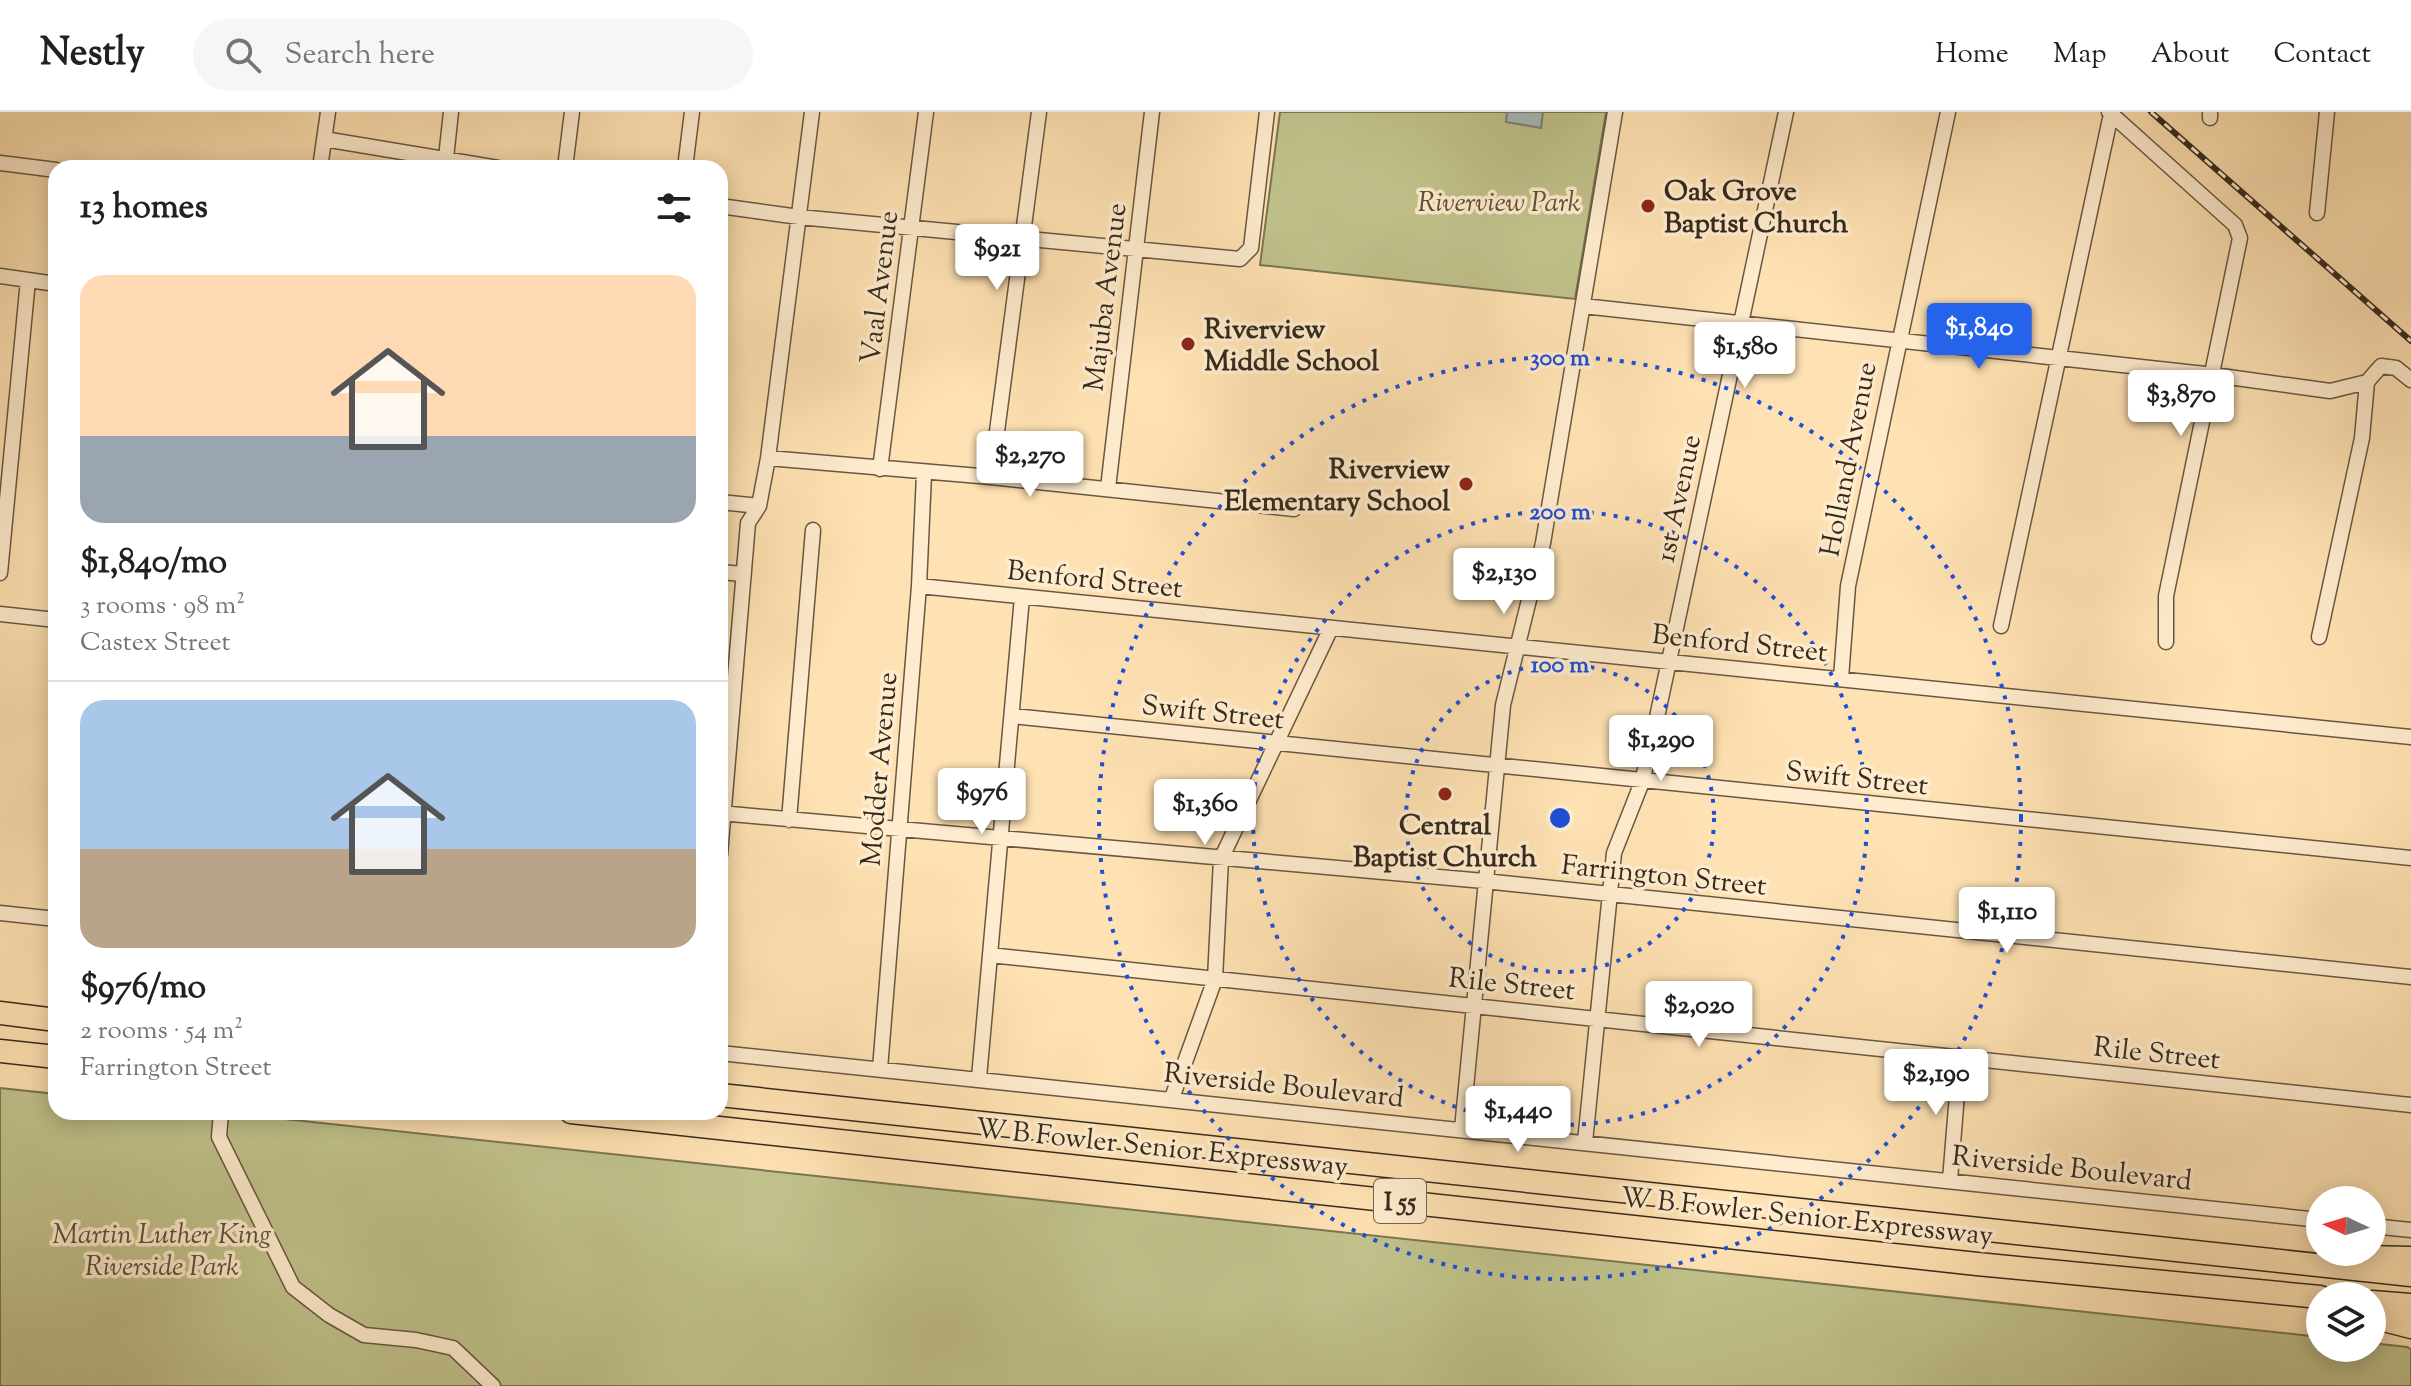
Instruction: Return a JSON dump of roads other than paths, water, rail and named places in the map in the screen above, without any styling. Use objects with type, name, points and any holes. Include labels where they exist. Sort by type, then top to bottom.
[{"type":"highway","points":[[0,1013],[48,1019]]},
{"type":"highway","points":[[0,1051],[48,1056]]},
{"type":"highway","name":"W B Fowler Senior Expressway","points":[[728,1096],[2411,1275]]},
{"type":"highway","name":"W B Fowler Senior Expressway","points":[[646,1120],[2306,1296]]},
{"type":"highway","points":[[2264,1260],[2411,1258]]},
{"type":"highway","points":[[2261,1292],[2306,1302]]},
{"type":"highway","points":[[2386,1303],[2411,1305]]},
{"type":"highway","points":[[2386,1321],[2411,1327]]},
{"type":"street","points":[[321,160],[328,112]]},
{"type":"street","points":[[445,160],[451,112]]},
{"type":"street","points":[[566,160],[572,112]]},
{"type":"street","points":[[686,160],[692,112]]},
{"type":"street","points":[[728,681],[748,523],[759,506],[768,458],[812,112]]},
{"type":"street","name":"Vaal Avenue","points":[[880,469],[926,112]]},
{"type":"street","points":[[991,477],[1039,112]]},
{"type":"street","name":"Majuba Avenue","points":[[1108,488],[1152,112]]},
{"type":"street","points":[[728,207],[912,229],[1244,257],[1252,243],[1267,112]]},
{"type":"street","points":[[1462,1129],[1503,705],[1543,543],[1615,112]]},
{"type":"street","name":"1st Avenue","points":[[1585,1142],[1607,895],[1614,853],[1642,782],[1786,112]]},
{"type":"street","name":"Holland Avenue","points":[[1841,678],[1848,586],[1897,342],[1948,112]]},
{"type":"street","points":[[2317,213],[2327,112]]},
{"type":"street","points":[[2001,626],[2110,113],[2235,225],[2240,238],[2166,596],[2166,642]]},
{"type":"street","points":[[324,139],[426,160]]},
{"type":"street","points":[[0,163],[48,169]]},
{"type":"street","points":[[0,276],[48,283]]},
{"type":"street","points":[[0,573],[28,280]]},
{"type":"street","points":[[1583,306],[2214,375],[2330,391],[2367,382],[2381,366],[2396,368],[2411,380]]},
{"type":"street","points":[[2319,637],[2362,438],[2367,382]]},
{"type":"street","points":[[768,458],[1108,488],[1294,509]]},
{"type":"street","name":"Modder Avenue","points":[[880,1069],[919,586],[924,474]]},
{"type":"street","points":[[728,503],[759,506]]},
{"type":"street","points":[[789,820],[813,530]]},
{"type":"street","points":[[728,573],[743,574]]},
{"type":"street","name":"Benford Street","points":[[919,586],[2411,737]]},
{"type":"street","points":[[979,1078],[1022,597]]},
{"type":"street","points":[[0,614],[48,619]]},
{"type":"street","points":[[1172,1098],[1215,979],[1221,859],[1331,628]]},
{"type":"street","name":"Swift Street","points":[[1012,716],[1495,768],[2411,858]]},
{"type":"street","name":"Farrington Street","points":[[728,814],[1484,881],[2411,977]]},
{"type":"street","points":[[0,913],[48,918]]},
{"type":"street","name":"Rile Street","points":[[990,955],[2411,1105]]},
{"type":"street","name":"Riverside Boulevard","points":[[728,1054],[2306,1218]]},
{"type":"street","points":[[1950,1180],[1960,1058]]},
{"type":"street","points":[[220,1120],[219,1137],[293,1287],[329,1315],[364,1335],[416,1340],[453,1348],[493,1386]]},
{"type":"street","points":[[2386,1227],[2411,1230]]},
{"type":"railway","points":[[2151,112],[2411,341]]},
{"type":"place","name":"Oak Grove Baptist Church","points":[[1648,206]]},
{"type":"place","name":"Riverview Middle School","points":[[1188,344]]},
{"type":"place","name":"Riverview Elementary School","points":[[1466,484]]},
{"type":"place","name":"Central Baptist Church","points":[[1445,794]]},
{"type":"park label","name":"Riverview Park","points":[[1499,201]]},
{"type":"park label","name":"Martin Luther King Riverside Park","points":[[162,1249]]}]
